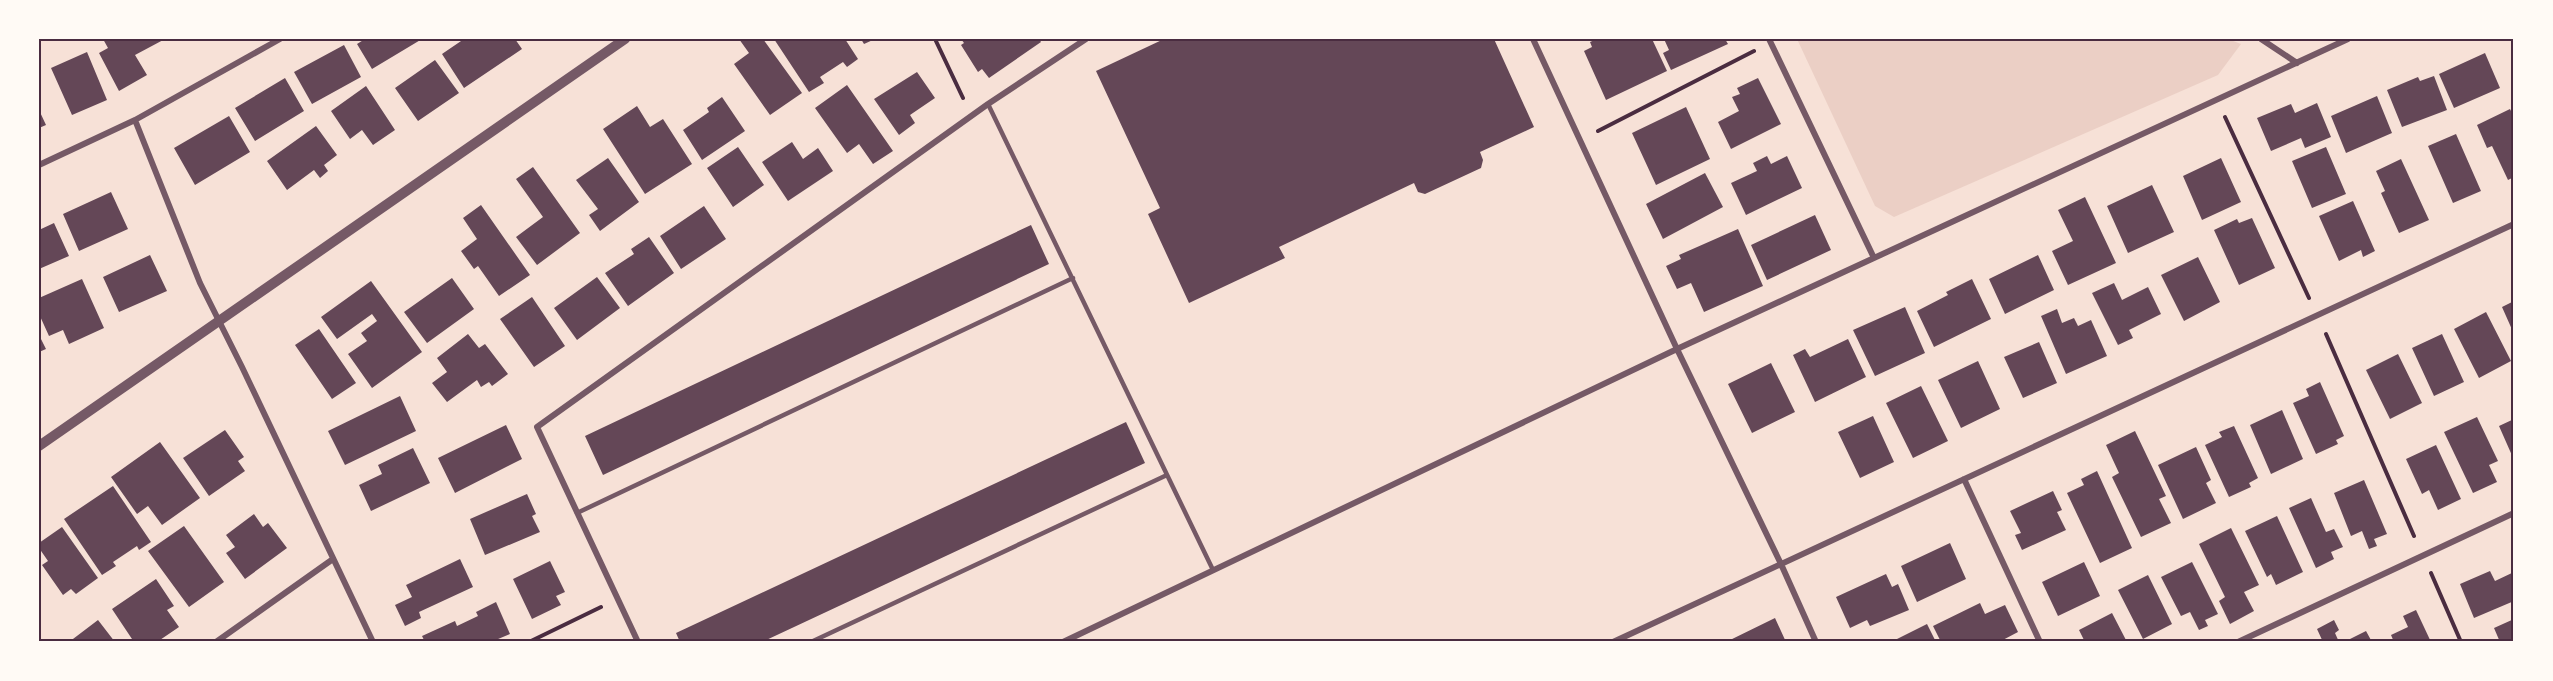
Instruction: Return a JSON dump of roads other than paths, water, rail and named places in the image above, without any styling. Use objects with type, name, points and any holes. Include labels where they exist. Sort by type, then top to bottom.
[{"type":"street","points":[[39,165],[135,120],[280,39]]},
{"type":"street","points":[[39,446],[625,39]]},
{"type":"street","points":[[638,642],[537,427],[988,104],[1086,39]]},
{"type":"street","points":[[1533,39],[1816,642]]},
{"type":"street","points":[[2261,39],[2297,63]]},
{"type":"street","points":[[1063,642],[1677,349],[2348,39]]},
{"type":"street","points":[[1770,41],[1874,258]]},
{"type":"street","points":[[135,120],[200,283],[373,642]]},
{"type":"street","points":[[1613,642],[2514,224]]},
{"type":"street","points":[[1964,479],[2040,642]]},
{"type":"street","points":[[2238,642],[2514,513]]},
{"type":"street","points":[[216,642],[333,559]]},
{"type":"lane","points":[[988,104],[1213,570]]},
{"type":"lane","points":[[577,513],[1073,278]]},
{"type":"lane","points":[[811,642],[1167,475]]}]
